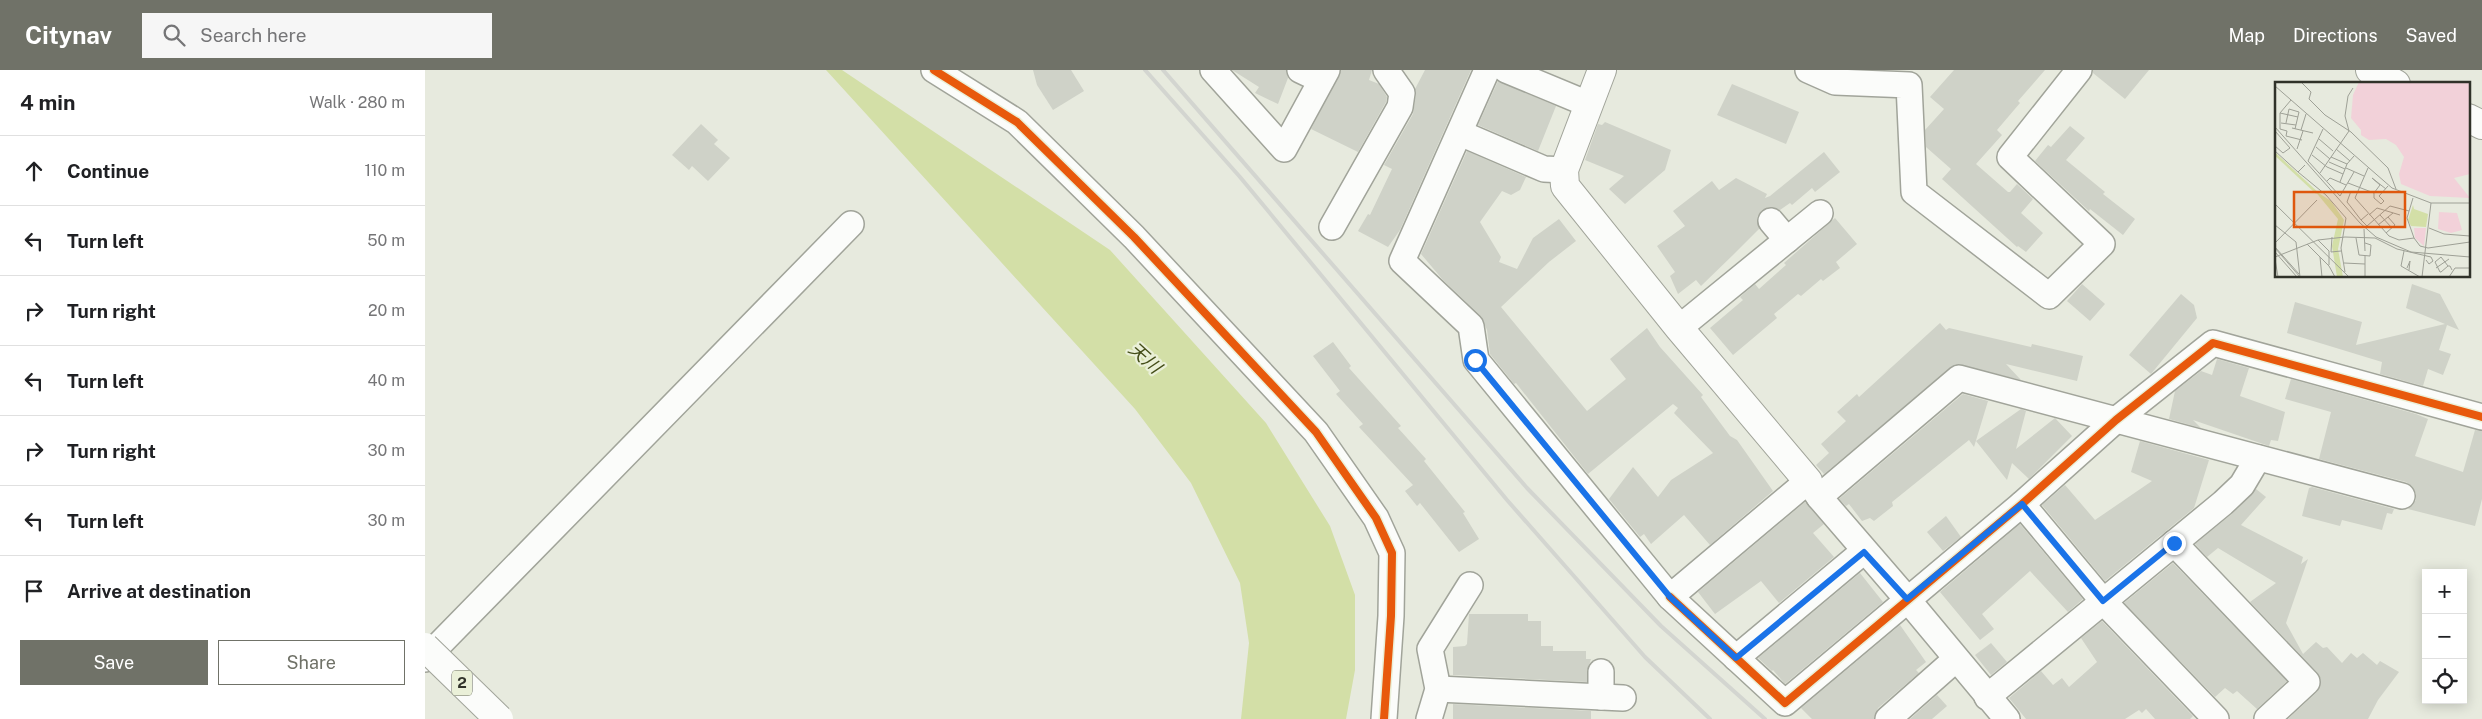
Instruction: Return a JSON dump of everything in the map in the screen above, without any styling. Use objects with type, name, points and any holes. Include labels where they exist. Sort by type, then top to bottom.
[{"type":"main road","points":[[1602,70],[1564,170],[1565,186],[1679,328],[1814,489]]},
{"type":"main road","points":[[2370,70],[2392,82]]},
{"type":"main road","points":[[2469,118],[2482,125]]},
{"type":"main road","name":"2","points":[[425,647],[499,719]]},
{"type":"street","points":[[934,70],[1017,122],[1134,237],[1316,432],[1377,518],[1392,553],[1391,616],[1384,719]]},
{"type":"street","points":[[1213,70],[1284,148],[1316,74]]},
{"type":"street","points":[[1332,227],[1400,107],[1402,93],[1386,70]]},
{"type":"street","points":[[1487,70],[1402,261],[1471,326],[1475,360],[1670,597],[1785,702],[2022,504],[2116,420],[2213,343],[2482,416]]},
{"type":"street","points":[[1506,70],[1588,104]]},
{"type":"street","points":[[1808,70],[1835,82],[1915,78],[1914,192],[2049,296],[2102,244],[2010,157],[2079,70]]},
{"type":"street","points":[[1460,133],[1544,169],[1564,170]]},
{"type":"street","points":[[1679,328],[1819,213]]},
{"type":"street","points":[[1771,221],[1787,240]]},
{"type":"street","points":[[425,659],[851,224]]},
{"type":"street","points":[[1670,597],[1959,378],[2402,496]]},
{"type":"street","points":[[1814,489],[1864,552],[1907,599],[1957,660],[1993,710],[2103,601],[2242,485],[2258,458]]},
{"type":"street","points":[[2022,504],[2103,601],[2216,719]]},
{"type":"street","points":[[2174,543],[2307,682],[2267,719]]},
{"type":"street","points":[[1736,658],[1864,552]]},
{"type":"street","points":[[1429,719],[1438,689],[1430,649],[1469,585]]},
{"type":"street","points":[[1887,719],[1957,660]]},
{"type":"street","points":[[1438,689],[1612,697],[1601,672]]},
{"type":"water","name":"天川","points":[[826,70],[842,70],[1110,250],[1266,423],[1330,526],[1355,595],[1355,670],[1346,719],[1241,719],[1249,643],[1240,583],[1191,483],[1135,409]]},
{"type":"building","points":[[1033,70],[1071,70],[1084,91],[1053,110],[1037,85]]},
{"type":"building","points":[[1232,70],[1286,70],[1288,78],[1278,104],[1255,93],[1259,87]]},
{"type":"building","points":[[1341,70],[1372,70],[1369,80],[1379,84],[1387,97],[1358,152],[1311,129]]},
{"type":"building","points":[[1425,70],[1471,70],[1400,230],[1388,247],[1358,231],[1368,214],[1370,215],[1392,169],[1384,165],[1413,114],[1415,89]]},
{"type":"building","points":[[1954,70],[2045,70],[2018,101],[2020,103],[1997,130],[2002,135],[1976,164],[2008,192],[2017,184],[2033,199],[2021,213],[2043,233],[2026,252],[2017,247],[1942,179],[1951,169],[1926,147],[1925,130],[1944,109],[1930,97]]},
{"type":"building","points":[[2093,70],[2149,70],[2125,99],[2093,73]]},
{"type":"building","points":[[1498,81],[1556,106],[1538,151],[1478,125]]},
{"type":"building","points":[[1732,84],[1799,112],[1786,144],[1717,115]]},
{"type":"building","points":[[1605,122],[1671,150],[1665,170],[1625,204],[1609,189],[1624,176],[1585,160],[1598,124],[1602,125]]},
{"type":"building","points":[[701,124],[718,140],[714,144],[730,158],[708,181],[692,166],[689,170],[672,155]]},
{"type":"building","points":[[2070,126],[2085,138],[2066,160],[2105,192],[2103,194],[2135,219],[2123,235],[2090,209],[2089,211],[2035,161],[2048,145],[2051,147]]},
{"type":"building","points":[[1467,151],[1526,177],[1520,190],[1511,195],[1502,191],[1480,222],[1501,257],[1499,262],[1517,269],[1533,238],[1559,219],[1576,241],[1549,262],[1501,307],[1587,411],[1626,379],[1610,359],[1647,328],[1660,347],[1703,395],[1701,397],[1730,436],[1737,440],[1773,491],[1710,545],[1684,515],[1651,544],[1644,534],[1640,537],[1609,499],[1633,467],[1658,497],[1671,480],[1713,453],[1674,413],[1678,408],[1673,404],[1588,474],[1516,383],[1514,384],[1490,354],[1487,330],[1481,316],[1443,280],[1421,254]]},
{"type":"building","points":[[1824,152],[1840,172],[1815,192],[1812,188],[1792,205],[1790,203],[1780,210],[1769,207],[1762,210],[1757,217],[1759,229],[1701,286],[1696,280],[1678,294],[1670,276],[1675,272],[1657,246],[1685,226],[1673,211],[1712,181],[1719,190],[1736,178],[1767,194],[1765,198]]},
{"type":"building","points":[[1835,218],[1857,244],[1836,262],[1840,268],[1823,281],[1821,279],[1801,296],[1798,294],[1774,314],[1777,318],[1733,355],[1710,328],[1743,300],[1740,297],[1755,284],[1759,289],[1786,265],[1784,263]]},
{"type":"building","points":[[2082,284],[2105,304],[2090,321],[2067,301]]},
{"type":"building","points":[[2412,284],[2440,294],[2459,330],[2447,325],[2439,350],[2451,354],[2443,375],[2428,369],[2423,386],[2380,374],[2382,362],[2287,333],[2295,302],[2362,322],[2356,345],[2445,324],[2406,308]]},
{"type":"building","points":[[2181,294],[2194,305],[2197,318],[2151,374],[2129,355]]},
{"type":"building","points":[[1940,323],[1946,330],[1949,328],[2031,347],[2032,344],[2083,356],[2077,381],[2006,364],[2021,380],[1955,364],[1824,474],[1816,465],[1829,453],[1821,444],[1846,421],[1837,412],[1857,394],[1859,397]]},
{"type":"building","points":[[1333,342],[1351,366],[1349,368],[1401,426],[1398,428],[1426,459],[1424,461],[1465,512],[1463,513],[1479,539],[1459,552],[1420,503],[1417,506],[1405,491],[1413,485],[1359,427],[1363,424],[1336,394],[1340,391],[1313,356]]},
{"type":"building","points":[[2217,359],[2249,368],[2240,396],[2285,412],[2278,441],[2271,440],[2269,446],[2193,420],[2201,428],[2169,419],[2175,391],[2201,371],[2212,375]]},
{"type":"building","points":[[2291,379],[2428,419],[2415,456],[2463,472],[2475,430],[2482,431],[2482,499],[2475,526],[2408,509],[2416,500],[2416,493],[2412,486],[2406,482],[2319,459],[2331,412],[2285,399]]},
{"type":"building","points":[[1963,394],[1988,401],[1974,447],[1969,440],[1892,502],[1893,506],[1874,521],[1870,518],[1862,521],[1849,504],[1846,506],[1839,499]]},
{"type":"building","points":[[2021,409],[2026,411],[2016,449],[2055,418],[2072,436],[2029,479],[2012,463],[2007,480],[1976,441]]},
{"type":"building","points":[[2140,441],[2209,460],[2194,508],[2105,581],[2042,505],[2065,485],[2095,520],[2152,481],[2131,472]]},
{"type":"building","points":[[2312,487],[2394,509],[2392,514],[2387,513],[2382,530],[2342,520],[2340,526],[2302,516],[2309,488]]},
{"type":"building","points":[[2256,489],[2266,497],[2241,525],[2303,557],[2301,564],[2308,559],[2286,623],[2303,654],[2316,642],[2323,648],[2327,647],[2342,663],[2351,653],[2357,658],[2363,653],[2377,665],[2380,661],[2399,672],[2378,700],[2368,719],[2288,719],[2317,692],[2321,679],[2317,672],[2250,602],[2276,583],[2218,548],[2207,557],[2195,544],[2233,513]]},
{"type":"building","points":[[1805,502],[1824,524],[1813,533],[1834,557],[1779,603],[1761,581],[1715,614],[1698,592]]},
{"type":"building","points":[[1946,516],[1961,537],[1943,551],[1927,532]]},
{"type":"building","points":[[2020,524],[2083,599],[2068,612],[2030,571],[1982,614],[1994,629],[1980,640],[1940,592]]},
{"type":"building","points":[[2173,563],[2287,681],[2257,709],[2237,691],[2233,694],[2225,688],[2215,697],[2124,603]]},
{"type":"building","points":[[1860,573],[1883,602],[1785,684],[1773,670],[1758,658]]},
{"type":"building","points":[[1469,614],[1528,614],[1528,621],[1541,621],[1541,646],[1553,646],[1553,651],[1586,651],[1586,659],[1591,659],[1587,672],[1587,682],[1453,675],[1453,647],[1465,646],[1467,644]]},
{"type":"building","points":[[2102,621],[2193,716],[2190,719],[2155,719],[2146,709],[2142,713],[2139,710],[2125,719],[2026,719],[2009,698],[2041,671],[2053,685],[2062,678],[2069,687],[2097,662],[2081,638]]},
{"type":"building","points":[[1900,625],[1926,662],[1916,670],[1919,673],[1878,708],[1874,719],[1812,719],[1801,708]]},
{"type":"building","points":[[1991,643],[2007,662],[1991,675],[1975,655]]},
{"type":"building","points":[[1937,695],[1947,706],[1932,719],[1910,719]]},
{"type":"building","points":[[1453,704],[1591,711],[1591,719],[1453,719]]},
{"type":"railway","points":[[1145,70],[1240,177],[1507,500],[1645,657],[1710,719]]},
{"type":"railway","points":[[1163,70],[1527,488],[1661,626],[1765,719]]},
{"type":"cycle path","points":[[934,70],[1017,122],[1134,237],[1316,432],[1376,518],[1392,553],[1391,616],[1384,719]]},
{"type":"cycle path","points":[[1670,597],[1785,703],[2022,504],[2116,420],[2213,343],[2482,417]]},
{"type":"route","points":[[1475,360],[1670,597],[1736,658],[1864,552],[1907,599],[2022,504],[2103,601],[2174,543]]}]
